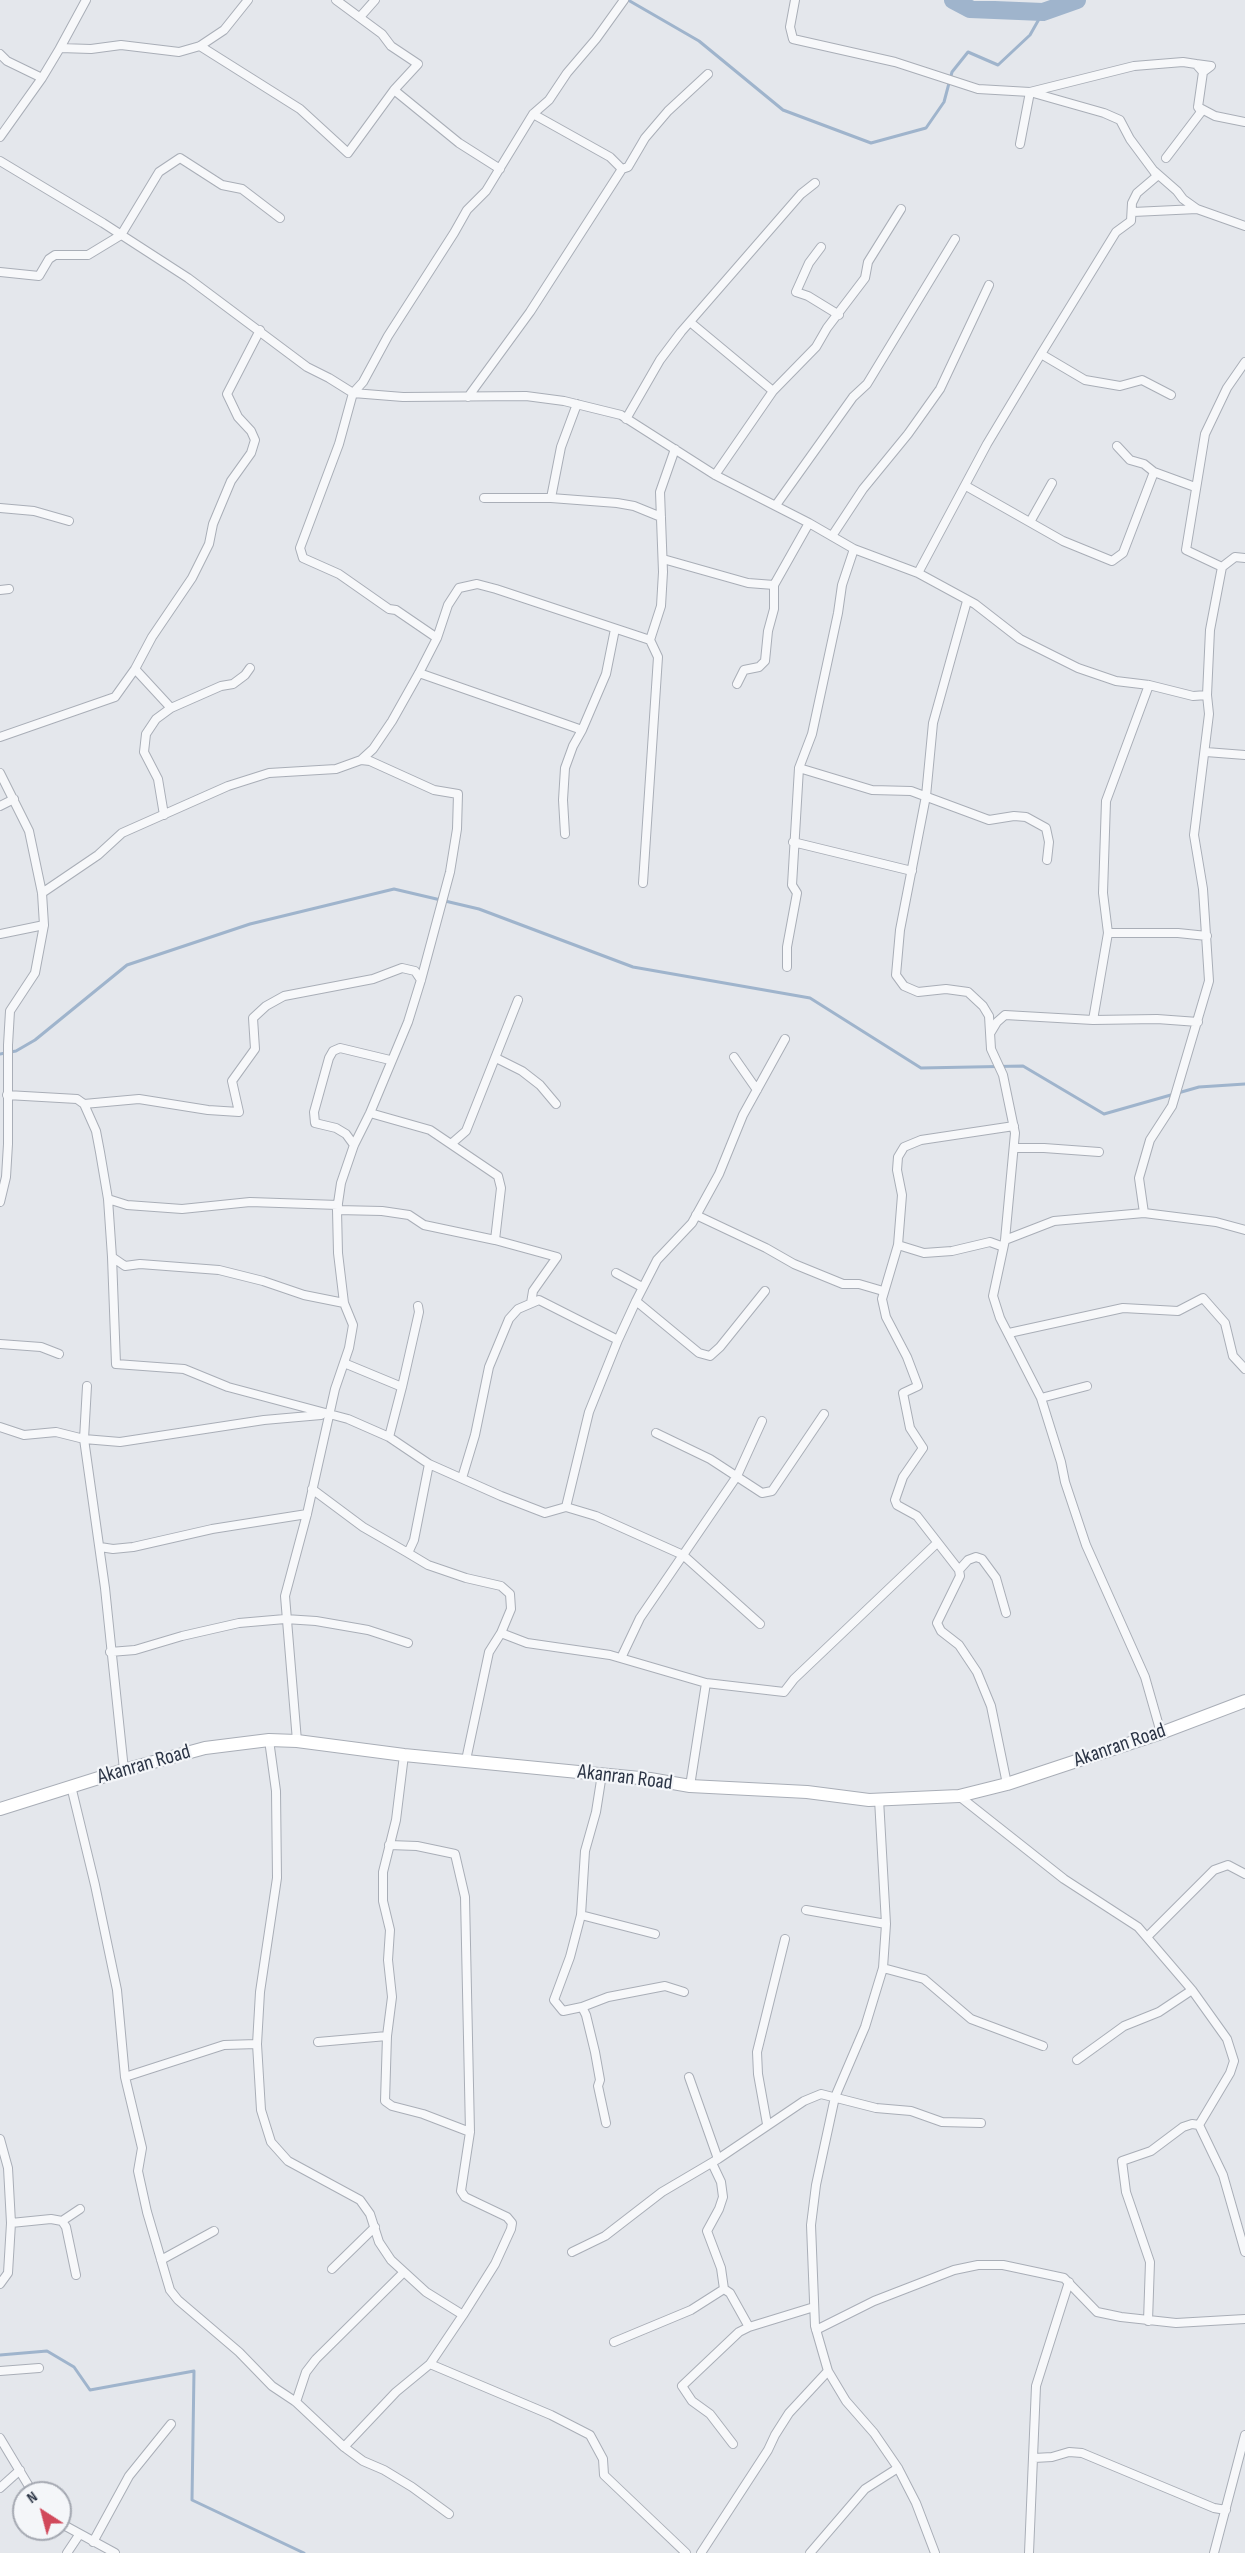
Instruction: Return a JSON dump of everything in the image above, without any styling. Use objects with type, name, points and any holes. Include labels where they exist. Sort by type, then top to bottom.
[{"type":"main road","name":"Akanran Road","points":[[0,1809],[124,1770],[205,1748],[269,1740],[297,1741],[404,1755],[602,1774],[690,1786],[807,1792],[869,1800],[959,1796],[1007,1784],[1161,1733],[1245,1701]]},
{"type":"street","points":[[0,137],[42,78],[86,0]]},
{"type":"street","points":[[60,48],[91,49],[121,45],[178,52],[200,46],[224,30],[248,0]]},
{"type":"street","points":[[200,46],[300,109],[348,153],[394,90],[418,63],[336,0]]},
{"type":"street","points":[[360,17],[375,0]]},
{"type":"street","points":[[437,638],[339,574],[303,558],[300,548],[339,444],[353,393],[363,382],[388,336],[467,210],[486,191],[533,114],[549,100],[567,73],[596,39],[624,0]]},
{"type":"street","points":[[795,0],[790,27],[793,39],[895,62],[978,89],[1030,92],[1104,113],[1120,120],[1130,139],[1157,176],[1137,193],[1132,204],[1131,221],[1116,232],[1041,354],[987,444],[918,573]]},
{"type":"street","points":[[0,54],[7,61],[42,78]]},
{"type":"street","points":[[1030,92],[1134,66],[1184,62],[1196,64],[1203,72],[1198,106],[1201,112],[1166,158]]},
{"type":"street","points":[[468,397],[530,312],[622,169],[628,167],[645,138],[668,111],[708,74]]},
{"type":"street","points":[[394,90],[459,143],[500,169]]},
{"type":"street","points":[[1020,144],[1030,92]]},
{"type":"street","points":[[1198,106],[1215,116],[1245,122]]},
{"type":"street","points":[[533,114],[610,157],[622,169]]},
{"type":"street","points":[[0,273],[39,276],[55,255],[88,255],[121,235],[159,172],[180,158],[222,185],[242,189],[280,218]]},
{"type":"street","points":[[0,161],[188,278],[260,330],[307,368],[353,393],[403,397],[526,396],[577,404],[626,419],[715,475],[776,505],[854,549],[918,573],[967,602],[975,604],[1020,639],[1078,668],[1116,681],[1149,685],[1192,696],[1206,695]]},
{"type":"street","points":[[1153,170],[1197,209],[1245,226]]},
{"type":"street","points":[[626,419],[660,360],[690,322],[801,194],[815,183]]},
{"type":"street","points":[[715,475],[773,391],[816,347],[827,328],[865,278],[868,262],[901,209]]},
{"type":"street","points":[[1133,213],[1197,209]]},
{"type":"street","points":[[776,505],[853,397],[867,384],[955,239]]},
{"type":"street","points":[[821,248],[809,263],[796,292],[808,296],[839,315]]},
{"type":"street","points":[[832,536],[863,489],[908,434],[940,389],[989,285]]},
{"type":"street","points":[[690,322],[773,391]]},
{"type":"street","points":[[0,737],[115,697],[135,669],[152,637],[192,578],[209,544],[213,524],[231,481],[253,447],[255,440],[251,431],[238,417],[227,394],[260,330]]},
{"type":"street","points":[[1041,354],[1085,380],[1120,386],[1142,380],[1171,395]]},
{"type":"street","points":[[1222,567],[1186,550],[1205,434],[1227,388],[1245,362]]},
{"type":"street","points":[[551,498],[561,447],[577,404]]},
{"type":"street","points":[[1117,446],[1130,460],[1144,464],[1154,472],[1195,487]]},
{"type":"street","points":[[643,883],[658,657],[650,640],[661,606],[663,559],[660,492],[675,449]]},
{"type":"street","points":[[966,486],[1063,541],[1112,561],[1123,553],[1154,472]]},
{"type":"street","points":[[1030,522],[1052,483]]},
{"type":"street","points":[[483,498],[551,498],[617,503],[634,506],[661,517]]},
{"type":"street","points":[[0,508],[34,511],[69,521]]},
{"type":"street","points":[[737,684],[744,670],[759,667],[765,661],[766,642],[774,609],[774,585],[809,523]]},
{"type":"street","points":[[787,968],[797,893],[792,885],[799,768],[813,734],[842,585],[854,549]]},
{"type":"street","points":[[1144,1213],[1139,1178],[1150,1140],[1172,1107],[1209,981],[1199,858],[1194,835],[1206,753],[1209,714],[1206,695],[1210,630],[1222,567],[1235,557],[1245,558]]},
{"type":"street","points":[[663,559],[748,583],[774,585]]},
{"type":"street","points":[[366,760],[420,673],[437,638],[448,605],[459,588],[477,584],[650,640]]},
{"type":"street","points":[[967,602],[933,723],[926,796],[900,930],[896,975],[904,986],[918,992],[946,990],[968,992],[983,1006],[989,1016],[992,1049],[1003,1075],[1014,1126],[1015,1149],[1003,1243],[993,1296],[1041,1398],[1086,1545],[1145,1677],[1161,1733]]},
{"type":"street","points":[[565,834],[563,800],[565,768],[573,746],[595,705],[606,674],[615,629]]},
{"type":"street","points":[[164,815],[158,779],[144,752],[146,734],[156,719],[171,708],[221,686],[233,684],[250,668]]},
{"type":"street","points":[[135,669],[171,708]]},
{"type":"street","points":[[420,673],[582,730]]},
{"type":"street","points":[[1093,1020],[1108,933],[1103,893],[1106,801],[1149,685]]},
{"type":"street","points":[[1206,753],[1245,755]]},
{"type":"street","points":[[42,893],[98,855],[122,833],[228,786],[269,773],[336,769],[366,760],[434,790],[458,795],[457,829],[450,872],[422,980],[408,1022],[354,1145],[341,1183],[338,1207],[338,1253],[344,1304],[353,1325],[349,1348],[335,1389],[307,1514],[285,1596],[285,1619],[291,1655],[297,1741]]},
{"type":"street","points":[[799,768],[872,790],[911,791],[989,820],[1014,816],[1026,817],[1046,828],[1049,842],[1047,860]]},
{"type":"street","points":[[0,773],[29,831],[42,893],[44,925],[35,973],[10,1011],[6,1177],[0,1202]]},
{"type":"street","points":[[0,806],[14,799]]},
{"type":"street","points":[[793,842],[912,871]]},
{"type":"street","points":[[0,934],[44,925]]},
{"type":"street","points":[[1108,933],[1178,933],[1207,936]]},
{"type":"street","points":[[84,1104],[139,1099],[208,1110],[239,1112],[232,1081],[255,1048],[253,1018],[266,1006],[284,996],[373,979],[402,968],[415,971],[422,980]]},
{"type":"street","points":[[451,1144],[465,1131],[518,1000]]},
{"type":"street","points":[[991,1032],[1005,1015],[1093,1020],[1157,1019],[1198,1022]]},
{"type":"street","points":[[566,1507],[589,1412],[642,1287],[657,1260],[696,1215],[718,1174],[743,1115],[785,1039]]},
{"type":"street","points":[[354,1145],[346,1134],[336,1128],[315,1123],[314,1112],[329,1058],[333,1051],[340,1048],[390,1060]]},
{"type":"street","points":[[734,1057],[757,1090]]},
{"type":"street","points":[[496,1058],[522,1071],[540,1085],[556,1104]]},
{"type":"street","points":[[7,1095],[77,1099],[84,1104],[96,1131],[108,1199],[116,1364],[184,1369],[228,1387],[348,1419],[389,1437],[429,1464],[501,1496],[545,1512],[566,1507],[596,1516],[683,1555],[760,1624]]},
{"type":"street","points":[[370,1113],[430,1130],[498,1176],[501,1188],[495,1240]]},
{"type":"street","points":[[1007,1784],[991,1706],[977,1672],[959,1645],[941,1631],[937,1623],[960,1576],[959,1570],[917,1516],[897,1505],[895,1500],[903,1478],[923,1448],[910,1428],[903,1393],[918,1386],[907,1358],[886,1317],[883,1291],[898,1245],[902,1195],[897,1170],[898,1157],[904,1147],[921,1140],[1014,1126]]},
{"type":"street","points":[[1015,1149],[1044,1148],[1099,1152]]},
{"type":"street","points":[[108,1199],[127,1205],[182,1209],[250,1202],[382,1210],[410,1215],[424,1225],[495,1240],[557,1257],[533,1291],[531,1303]]},
{"type":"street","points":[[898,1245],[924,1253],[952,1251],[990,1242],[1003,1243],[1054,1221],[1144,1213],[1216,1222],[1245,1230]]},
{"type":"street","points":[[696,1215],[794,1264],[843,1284],[859,1284],[883,1291]]},
{"type":"street","points":[[112,1257],[125,1266],[219,1270],[262,1281],[303,1296],[344,1304]]},
{"type":"street","points":[[616,1273],[642,1287]]},
{"type":"street","points":[[636,1301],[699,1353],[710,1356],[720,1347],[765,1291]]},
{"type":"street","points":[[1009,1333],[1123,1308],[1178,1311],[1203,1298],[1225,1323],[1233,1356],[1245,1369]]},
{"type":"street","points":[[462,1478],[476,1435],[489,1367],[509,1318],[518,1309],[539,1300],[618,1340]]},
{"type":"street","points":[[389,1437],[419,1312],[418,1306]]},
{"type":"street","points":[[0,1344],[41,1347],[58,1354]]},
{"type":"street","points":[[344,1363],[402,1387]]},
{"type":"street","points":[[87,1386],[84,1439],[100,1547],[124,1770]]},
{"type":"street","points":[[1041,1398],[1087,1386]]},
{"type":"street","points":[[0,1427],[24,1435],[56,1432],[102,1442],[129,1441],[264,1420],[329,1414]]},
{"type":"street","points":[[656,1433],[710,1459],[762,1493],[772,1491],[824,1414]]},
{"type":"street","points":[[621,1658],[631,1632],[737,1476],[762,1422]]},
{"type":"street","points":[[408,1553],[414,1540],[429,1464]]},
{"type":"street","points":[[312,1488],[363,1527],[428,1565],[466,1578],[501,1586],[510,1594],[511,1609],[501,1633],[489,1652],[466,1760]]},
{"type":"street","points":[[100,1547],[112,1549],[133,1547],[222,1527],[307,1514]]},
{"type":"street","points":[[501,1633],[527,1643],[621,1658],[706,1683],[784,1692],[794,1679],[937,1543]]},
{"type":"street","points":[[959,1570],[968,1560],[976,1557],[982,1559],[996,1578],[1006,1613]]},
{"type":"street","points":[[110,1652],[135,1650],[239,1623],[285,1619],[316,1621],[375,1632],[408,1643]]},
{"type":"street","points":[[690,1786],[706,1683]]},
{"type":"street","points":[[269,1740],[276,1791],[277,1878],[260,1992],[257,2044],[261,2110],[271,2142],[288,2160],[360,2200],[375,2227],[379,2242],[391,2260],[426,2292],[464,2315]]},
{"type":"street","points":[[404,1755],[396,1820],[383,1872],[383,1901],[390,1930],[388,1960],[392,1997],[387,2036],[386,2101],[392,2106],[423,2114],[470,2132]]},
{"type":"street","points":[[602,1774],[596,1812],[585,1851],[581,1915],[570,1957],[554,2000],[563,2011],[582,2007],[596,2000],[665,1986],[684,1992]]},
{"type":"street","points":[[71,1786],[117,1990],[125,2078],[142,2148],[138,2170],[170,2290],[178,2300],[239,2352],[272,2386],[296,2402],[344,2447],[363,2461],[384,2470],[412,2487],[449,2514]]},
{"type":"street","points":[[959,1796],[1087,1895],[1138,1926],[1192,1990],[1227,2039],[1234,2061],[1230,2073],[1199,2125]]},
{"type":"street","points":[[879,1799],[886,1924],[883,1968],[865,2028],[834,2097],[811,2224],[814,2307],[816,2330],[828,2370],[846,2401],[874,2433],[898,2468],[916,2503],[935,2553]]},
{"type":"street","points":[[344,2447],[396,2392],[430,2364],[464,2315],[495,2264],[512,2223],[507,2217],[462,2194],[470,2132],[465,1897],[455,1854],[417,1846],[389,1845]]},
{"type":"street","points":[[1148,1936],[1214,1870],[1228,1865],[1245,1874]]},
{"type":"street","points":[[806,1910],[886,1924]]},
{"type":"street","points":[[581,1915],[655,1934]]},
{"type":"street","points":[[767,2124],[758,2074],[757,2052],[785,1939]]},
{"type":"street","points":[[883,1968],[924,1979],[971,2019],[1043,2046]]},
{"type":"street","points":[[1077,2060],[1115,2031],[1160,2012],[1192,1990]]},
{"type":"street","points":[[582,2007],[595,2052],[600,2080],[598,2086],[606,2123]]},
{"type":"street","points":[[318,2042],[387,2036]]},
{"type":"street","points":[[125,2078],[224,2045],[257,2044]]},
{"type":"street","points":[[689,2077],[721,2182],[723,2197],[707,2231],[721,2268],[724,2289],[730,2293],[749,2327]]},
{"type":"street","points":[[572,2252],[605,2236],[662,2192],[715,2161],[804,2101],[820,2094],[876,2108],[911,2111],[942,2122],[981,2123]]},
{"type":"street","points":[[1148,2321],[1149,2262],[1126,2192],[1122,2161],[1151,2151],[1183,2127],[1192,2124],[1199,2125]]},
{"type":"street","points":[[1199,2125],[1223,2175],[1245,2252]]},
{"type":"street","points":[[0,2139],[11,2223],[8,2273],[0,2284]]},
{"type":"street","points":[[11,2223],[51,2219],[62,2221],[80,2209]]},
{"type":"street","points":[[62,2221],[66,2227],[76,2275]]},
{"type":"street","points":[[332,2269],[375,2227]]},
{"type":"street","points":[[161,2260],[214,2231]]},
{"type":"street","points":[[816,2330],[874,2301],[954,2270],[978,2265],[1004,2265],[1064,2278],[1097,2312],[1148,2321],[1203,2323],[1245,2319]]},
{"type":"street","points":[[296,2402],[306,2372],[316,2359],[403,2273]]},
{"type":"street","points":[[1029,2553],[1035,2458],[1036,2386],[1069,2282]]},
{"type":"street","points":[[614,2342],[691,2310],[724,2289]]},
{"type":"street","points":[[734,2444],[710,2414],[692,2401],[682,2386],[739,2332],[814,2307]]},
{"type":"street","points":[[430,2364],[551,2415],[590,2436],[603,2459],[604,2475],[686,2553]]},
{"type":"street","points":[[0,2371],[39,2368]]},
{"type":"street","points":[[704,2551],[789,2413],[828,2370]]},
{"type":"street","points":[[93,2542],[129,2476],[171,2424]]},
{"type":"street","points":[[1214,2553],[1245,2435]]},
{"type":"street","points":[[0,2438],[26,2481]]},
{"type":"street","points":[[1035,2458],[1052,2457],[1069,2452],[1082,2453],[1214,2508],[1226,2510]]},
{"type":"street","points":[[810,2553],[865,2489],[898,2468]]},
{"type":"street","points":[[0,2488],[20,2470]]},
{"type":"street","points":[[72,2531],[115,2553]]},
{"type":"street","points":[[67,2553],[79,2535]]},
{"type":"waterway","points":[[628,0],[699,41],[783,110],[871,143],[926,128],[944,102],[952,72],[968,52],[998,65],[1030,35],[1043,12]]},
{"type":"waterway","points":[[953,0],[970,9],[1043,12],[1077,0]]},
{"type":"waterway","points":[[0,1054],[16,1051],[35,1040],[127,965],[250,924],[394,889],[479,909],[633,967],[810,998],[921,1068],[1023,1066],[1104,1114],[1199,1087],[1245,1084]]},
{"type":"waterway","points":[[0,2355],[47,2351],[74,2367],[90,2390],[194,2371],[192,2500],[304,2553]]}]
